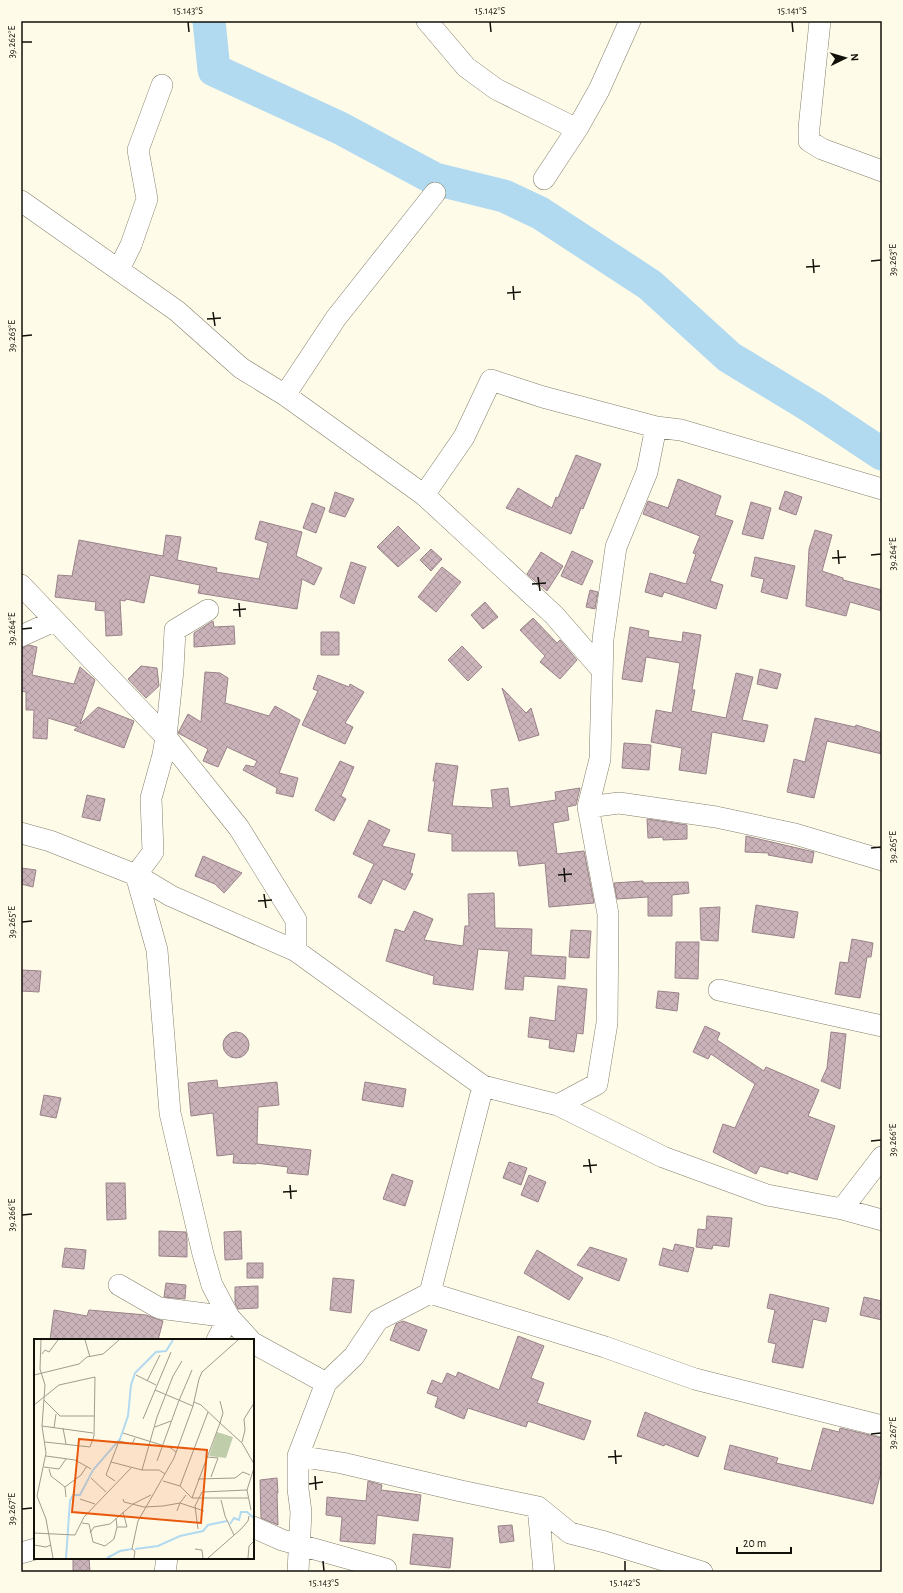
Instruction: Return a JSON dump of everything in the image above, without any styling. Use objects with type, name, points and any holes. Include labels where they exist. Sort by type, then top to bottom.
[{"type":"street","points":[[427,21],[466,68],[496,89],[577,129]]},
{"type":"street","points":[[544,179],[577,129],[599,90],[630,21]]},
{"type":"street","points":[[820,21],[809,128],[810,141],[822,149],[882,171]]},
{"type":"street","points":[[119,269],[131,245],[147,199],[138,150],[162,85]]},
{"type":"street","points":[[285,395],[336,318],[435,193]]},
{"type":"street","points":[[21,202],[119,269],[176,311],[241,368],[285,395],[424,496],[554,615],[602,670]]},
{"type":"street","points":[[424,496],[464,437],[491,380],[543,397],[656,427],[681,430],[882,489]]},
{"type":"street","points":[[558,1105],[597,1084],[606,1024],[608,914],[588,807],[600,759],[603,639],[616,547],[647,472],[656,427]]},
{"type":"street","points":[[21,585],[166,737],[239,828],[296,920],[296,951]]},
{"type":"street","points":[[136,875],[153,852],[151,798],[166,737],[173,670],[174,630],[208,610]]},
{"type":"street","points":[[21,636],[54,621]]},
{"type":"street","points":[[588,807],[619,803],[716,817],[795,834],[882,860]]},
{"type":"street","points":[[21,833],[50,841],[136,875],[171,896],[296,951],[483,1086],[558,1105],[663,1158],[767,1195],[842,1209],[882,1220]]},
{"type":"street","points":[[136,875],[157,950],[170,1113],[212,1285],[229,1317],[249,1339]]},
{"type":"street","points":[[719,990],[882,1026]]},
{"type":"street","points":[[430,1293],[483,1086]]},
{"type":"street","points":[[842,1209],[882,1157]]},
{"type":"street","points":[[119,1285],[159,1308],[229,1317]]},
{"type":"street","points":[[298,1572],[301,1546],[298,1456],[326,1383],[354,1356],[378,1320],[430,1293],[605,1347],[695,1379],[882,1426]]},
{"type":"street","points":[[218,1339],[229,1317]]},
{"type":"street","points":[[254,1344],[326,1383]]},
{"type":"street","points":[[298,1456],[342,1463],[461,1491],[538,1507],[570,1533],[661,1572]]},
{"type":"street","points":[[538,1507],[544,1572]]},
{"type":"street","points":[[254,1527],[282,1540],[386,1570],[386,1572]]},
{"type":"street","points":[[570,1533],[605,1542],[702,1572]]},
{"type":"street","points":[[21,1553],[34,1549]]},
{"type":"street","points":[[165,1572],[167,1559]]},
{"type":"building","points":[[576,455],[601,464],[571,534],[506,508],[518,488],[552,508],[556,497],[558,498]]},
{"type":"building","points":[[678,479],[721,496],[715,515],[733,521],[710,581],[723,585],[716,609],[664,592],[662,597],[645,592],[650,573],[686,584],[696,554],[693,553],[700,536],[643,514],[648,501],[668,508]]},
{"type":"building","points":[[785,491],[802,497],[796,515],[779,509]]},
{"type":"building","points":[[335,492],[354,499],[345,517],[329,512]]},
{"type":"building","points":[[751,502],[771,508],[763,539],[742,534]]},
{"type":"building","points":[[312,503],[325,508],[316,533],[303,528]]},
{"type":"building","points":[[260,521],[302,532],[296,556],[322,568],[314,585],[302,579],[297,609],[198,593],[200,585],[150,575],[144,603],[126,599],[125,601],[120,600],[122,635],[106,636],[105,611],[95,610],[96,602],[55,597],[58,575],[72,576],[79,540],[163,556],[166,535],[181,537],[177,560],[217,568],[216,572],[259,579],[268,543],[255,539]]},
{"type":"building","points":[[398,526],[420,548],[398,567],[377,547]]},
{"type":"building","points":[[815,530],[832,535],[822,571],[843,578],[843,580],[882,590],[882,611],[850,602],[846,616],[806,606],[809,549]]},
{"type":"building","points":[[431,549],[442,559],[431,571],[420,560]]},
{"type":"building","points":[[572,551],[593,561],[582,585],[561,576]]},
{"type":"building","points":[[541,552],[563,566],[547,591],[527,574]]},
{"type":"building","points":[[755,557],[795,566],[787,599],[761,592],[764,579],[751,576]]},
{"type":"building","points":[[351,562],[366,567],[354,604],[340,597]]},
{"type":"building","points":[[442,567],[461,582],[436,612],[418,597]]},
{"type":"building","points":[[590,590],[598,592],[595,609],[586,607]]},
{"type":"building","points":[[485,602],[498,617],[483,629],[471,615]]},
{"type":"building","points":[[533,618],[557,643],[560,640],[577,660],[560,679],[540,662],[545,656],[520,630]]},
{"type":"building","points":[[213,621],[214,627],[234,626],[235,644],[194,647],[194,633]]},
{"type":"building","points":[[630,627],[649,631],[648,637],[682,642],[683,632],[701,635],[692,690],[695,690],[691,711],[726,718],[736,673],[753,677],[742,720],[768,725],[764,742],[712,732],[706,774],[679,770],[682,748],[651,742],[656,710],[672,713],[680,663],[646,657],[642,682],[622,679]]},
{"type":"building","points":[[321,632],[339,632],[339,655],[321,655]]},
{"type":"building","points":[[29,645],[37,647],[32,675],[74,684],[80,667],[95,680],[80,724],[98,707],[134,721],[124,748],[74,730],[78,727],[48,718],[47,739],[33,738],[34,710],[26,710],[26,692],[21,691],[22,648]]},
{"type":"building","points":[[462,646],[482,667],[468,681],[448,660]]},
{"type":"building","points":[[141,666],[157,668],[159,686],[146,698],[128,679]]},
{"type":"building","points":[[760,669],[781,674],[777,689],[757,684]]},
{"type":"building","points":[[205,672],[220,673],[228,678],[225,703],[269,716],[275,706],[300,720],[279,773],[298,778],[293,797],[276,793],[277,788],[243,770],[246,765],[254,767],[257,761],[227,747],[218,767],[203,761],[208,749],[178,733],[188,714],[201,722]]},
{"type":"building","points":[[318,675],[349,687],[350,684],[364,692],[345,723],[353,727],[345,744],[302,725],[318,691],[313,689]]},
{"type":"building","points":[[502,688],[526,713],[531,708],[539,735],[519,741]]},
{"type":"building","points":[[815,718],[855,727],[856,725],[882,733],[882,754],[827,741],[814,798],[787,792],[794,759],[805,762]]},
{"type":"building","points":[[624,743],[651,745],[649,770],[622,768]]},
{"type":"building","points":[[340,761],[354,767],[341,796],[346,799],[334,821],[315,810]]},
{"type":"building","points":[[436,763],[458,766],[452,806],[493,808],[491,790],[508,788],[510,807],[556,800],[555,792],[580,788],[576,805],[567,807],[569,820],[553,823],[557,854],[584,851],[594,903],[549,907],[545,863],[519,866],[517,851],[452,851],[452,834],[428,831]]},
{"type":"building","points":[[87,795],[105,799],[100,821],[82,817]]},
{"type":"building","points":[[647,819],[687,825],[687,839],[663,840],[663,837],[648,838]]},
{"type":"building","points":[[369,820],[390,830],[382,846],[415,854],[410,873],[413,874],[405,890],[383,879],[371,904],[358,897],[374,864],[353,854]]},
{"type":"building","points":[[746,836],[814,852],[812,863],[768,855],[769,853],[745,852]]},
{"type":"building","points":[[203,856],[242,873],[224,893],[215,884],[195,876]]},
{"type":"building","points":[[21,868],[36,870],[33,887],[21,884]]},
{"type":"building","points":[[643,881],[643,883],[688,882],[689,893],[672,895],[672,916],[648,916],[648,897],[617,899],[614,883]]},
{"type":"building","points":[[494,893],[495,928],[532,929],[531,955],[566,957],[565,979],[524,976],[523,990],[505,989],[509,951],[478,949],[473,990],[433,984],[434,976],[386,961],[395,929],[404,932],[414,911],[433,919],[424,940],[463,946],[465,926],[469,926],[468,894]]},
{"type":"building","points":[[756,905],[798,912],[794,938],[752,932]]},
{"type":"building","points":[[720,907],[718,941],[701,940],[700,908]]},
{"type":"building","points":[[571,930],[591,931],[589,958],[569,957]]},
{"type":"building","points":[[852,939],[873,943],[871,957],[867,957],[860,998],[835,994],[840,962],[848,963]]},
{"type":"building","points":[[676,942],[699,942],[698,979],[675,978]]},
{"type":"building","points":[[21,970],[41,971],[39,992],[21,991]]},
{"type":"building","points":[[558,986],[587,989],[583,1034],[577,1033],[574,1052],[549,1048],[550,1040],[528,1037],[530,1017],[555,1021]]},
{"type":"building","points":[[658,991],[679,993],[677,1011],[656,1008]]},
{"type":"building","points":[[705,1026],[720,1033],[717,1040],[764,1071],[766,1067],[819,1090],[808,1116],[835,1126],[817,1180],[788,1171],[788,1174],[760,1166],[756,1174],[713,1152],[723,1124],[735,1128],[755,1084],[711,1054],[708,1059],[693,1052]]},
{"type":"building","points":[[236,1032],[246,1035],[249,1045],[246,1055],[236,1058],[226,1055],[223,1045],[226,1035]]},
{"type":"building","points":[[831,1032],[846,1034],[840,1089],[821,1081],[827,1068]]},
{"type":"building","points":[[217,1080],[218,1088],[277,1082],[279,1105],[258,1107],[257,1144],[311,1150],[308,1175],[287,1173],[288,1167],[256,1163],[233,1163],[234,1154],[217,1156],[213,1113],[191,1116],[188,1083]]},
{"type":"building","points":[[365,1082],[406,1089],[403,1107],[362,1100]]},
{"type":"building","points":[[44,1095],[61,1098],[56,1118],[40,1115]]},
{"type":"building","points":[[509,1162],[527,1168],[521,1185],[503,1178]]},
{"type":"building","points":[[392,1174],[413,1181],[405,1206],[383,1199]]},
{"type":"building","points":[[529,1175],[546,1182],[538,1202],[521,1195]]},
{"type":"building","points":[[106,1183],[125,1183],[126,1219],[107,1220]]},
{"type":"building","points":[[707,1216],[732,1218],[729,1247],[713,1245],[712,1249],[696,1247],[698,1229],[706,1230]]},
{"type":"building","points":[[159,1231],[186,1232],[187,1257],[159,1256]]},
{"type":"building","points":[[241,1231],[242,1259],[225,1260],[224,1232]]},
{"type":"building","points":[[675,1244],[694,1248],[688,1272],[659,1265],[663,1248],[673,1251]]},
{"type":"building","points":[[590,1247],[627,1259],[619,1281],[577,1265]]},
{"type":"building","points":[[65,1248],[86,1250],[84,1269],[62,1267]]},
{"type":"building","points":[[537,1250],[583,1278],[569,1300],[524,1273]]},
{"type":"building","points":[[247,1263],[263,1263],[263,1278],[247,1278]]},
{"type":"building","points":[[333,1278],[354,1280],[351,1313],[330,1310]]},
{"type":"building","points":[[166,1283],[186,1285],[185,1299],[164,1297]]},
{"type":"building","points":[[258,1286],[258,1308],[238,1309],[235,1303],[235,1287]]},
{"type":"building","points":[[770,1294],[829,1308],[826,1322],[813,1319],[803,1368],[772,1362],[776,1344],[768,1342],[775,1310],[767,1308]]},
{"type":"building","points":[[864,1297],[882,1301],[882,1320],[860,1315]]},
{"type":"building","points":[[54,1310],[87,1316],[89,1310],[146,1315],[163,1321],[158,1339],[50,1339]]},
{"type":"building","points":[[403,1321],[427,1330],[419,1351],[390,1340],[396,1324]]},
{"type":"building","points":[[518,1336],[544,1346],[531,1378],[544,1383],[537,1403],[591,1421],[584,1440],[528,1421],[526,1427],[468,1408],[464,1419],[435,1407],[438,1397],[427,1393],[432,1380],[442,1384],[447,1373],[456,1377],[458,1372],[499,1390]]},
{"type":"building","points":[[645,1412],[706,1437],[698,1457],[665,1444],[664,1446],[637,1436]]},
{"type":"building","points":[[823,1428],[839,1432],[840,1428],[882,1438],[882,1468],[873,1504],[724,1469],[730,1445],[778,1458],[776,1463],[811,1471]]},
{"type":"building","points":[[277,1478],[278,1525],[261,1518],[260,1480]]},
{"type":"building","points":[[368,1481],[382,1485],[381,1490],[421,1495],[418,1521],[377,1515],[375,1544],[340,1541],[342,1517],[326,1515],[327,1497],[366,1501]]},
{"type":"building","points":[[512,1525],[514,1541],[500,1543],[498,1526]]},
{"type":"building","points":[[413,1534],[453,1538],[450,1568],[410,1564]]},
{"type":"building","points":[[73,1559],[89,1559],[90,1572],[73,1572]]},
{"type":"waterway","points":[[209,21],[214,70],[340,128],[435,179],[504,196],[540,213],[650,285],[729,357],[813,408],[882,454]]}]
